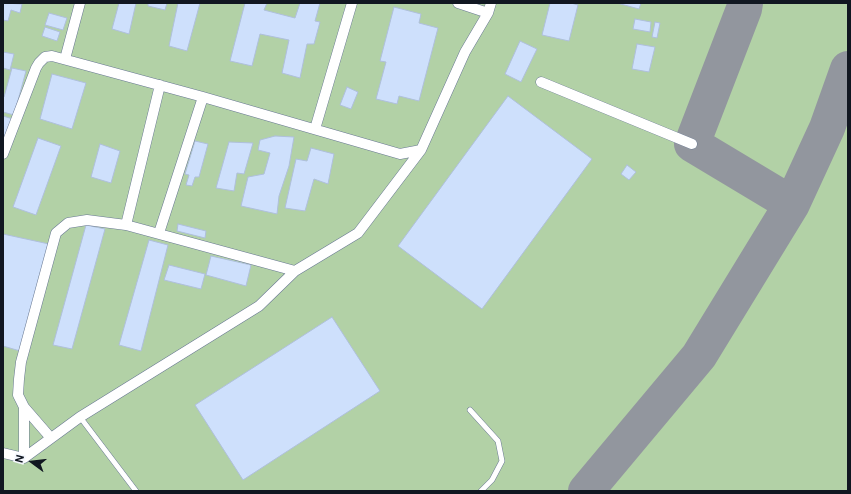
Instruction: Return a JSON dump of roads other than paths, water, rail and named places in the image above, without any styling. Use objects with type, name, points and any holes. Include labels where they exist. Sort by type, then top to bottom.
[{"type":"street","points":[[65,58],[80,3]]},
{"type":"street","points":[[315,129],[352,3]]},
{"type":"street","points":[[24,458],[50,437],[80,417],[259,306],[295,271],[358,233],[421,150],[465,52],[489,8],[458,3]]},
{"type":"street","points":[[3,154],[39,63],[45,57],[52,56],[65,58],[400,154],[421,150]]},
{"type":"street","points":[[541,82],[692,144]]},
{"type":"street","points":[[126,225],[160,85]]},
{"type":"street","points":[[159,233],[203,97]]},
{"type":"street","points":[[50,437],[24,407],[18,395],[19,379],[21,362],[56,233],[68,223],[87,220],[126,225],[295,271]]},
{"type":"street","points":[[24,407],[24,458]]},
{"type":"street","points":[[3,453],[24,458]]},
{"type":"lane","points":[[470,410],[498,441],[502,461],[492,480],[481,491]]},
{"type":"lane","points":[[80,417],[136,491]]}]
